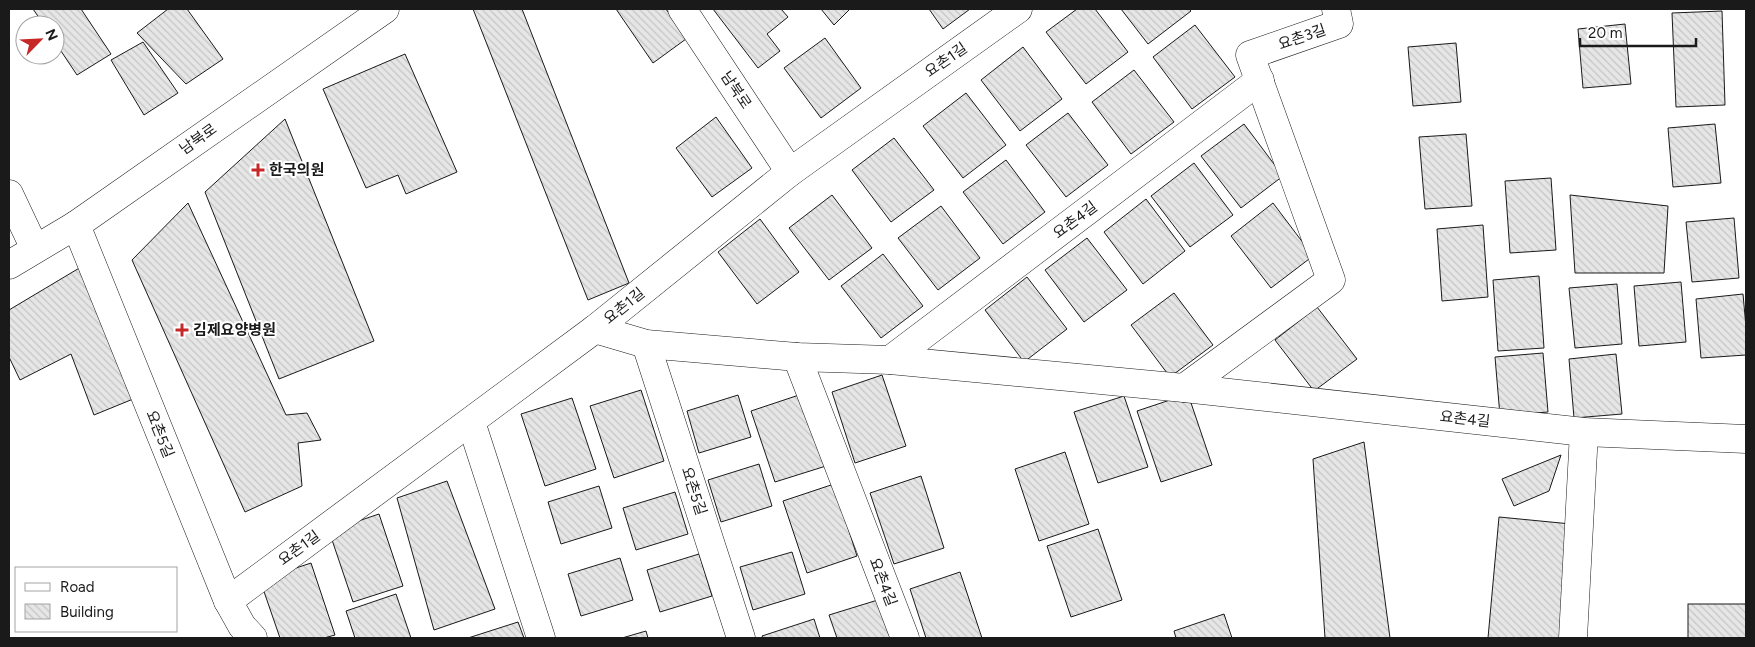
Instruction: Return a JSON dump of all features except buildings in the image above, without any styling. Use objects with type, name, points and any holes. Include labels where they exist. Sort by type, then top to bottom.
[{"type":"street","name":"남북로","points":[[682,9],[790,172]]},
{"type":"street","name":"요촌1길","points":[[228,601],[595,329],[790,172],[1018,9]]},
{"type":"street","name":"요촌3길","points":[[1260,80],[1250,55],[1338,24],[1336,9]]},
{"type":"street","name":"남북로","points":[[9,265],[76,225],[376,11]]},
{"type":"street","name":"요촌4길","points":[[890,360],[1260,80]]},
{"type":"street","points":[[1184,388],[1331,280],[1260,80]]},
{"type":"street","points":[[9,194],[35,249]]},
{"type":"street","name":"요촌5길","points":[[76,225],[228,601],[242,626],[253,638]]},
{"type":"street","name":"요촌4길","points":[[595,329],[646,344],[797,357],[890,360],[1184,388],[1584,432],[1746,439]]},
{"type":"street","name":"요촌5길","points":[[646,344],[742,638]]},
{"type":"street","name":"요촌4길","points":[[797,357],[905,638]]},
{"type":"street","points":[[471,422],[541,638]]},
{"type":"street","points":[[1573,638],[1584,432]]},
{"type":"place","name":"한국의원","points":[[258,170]]},
{"type":"place","name":"김제요양병원","points":[[182,330]]}]
